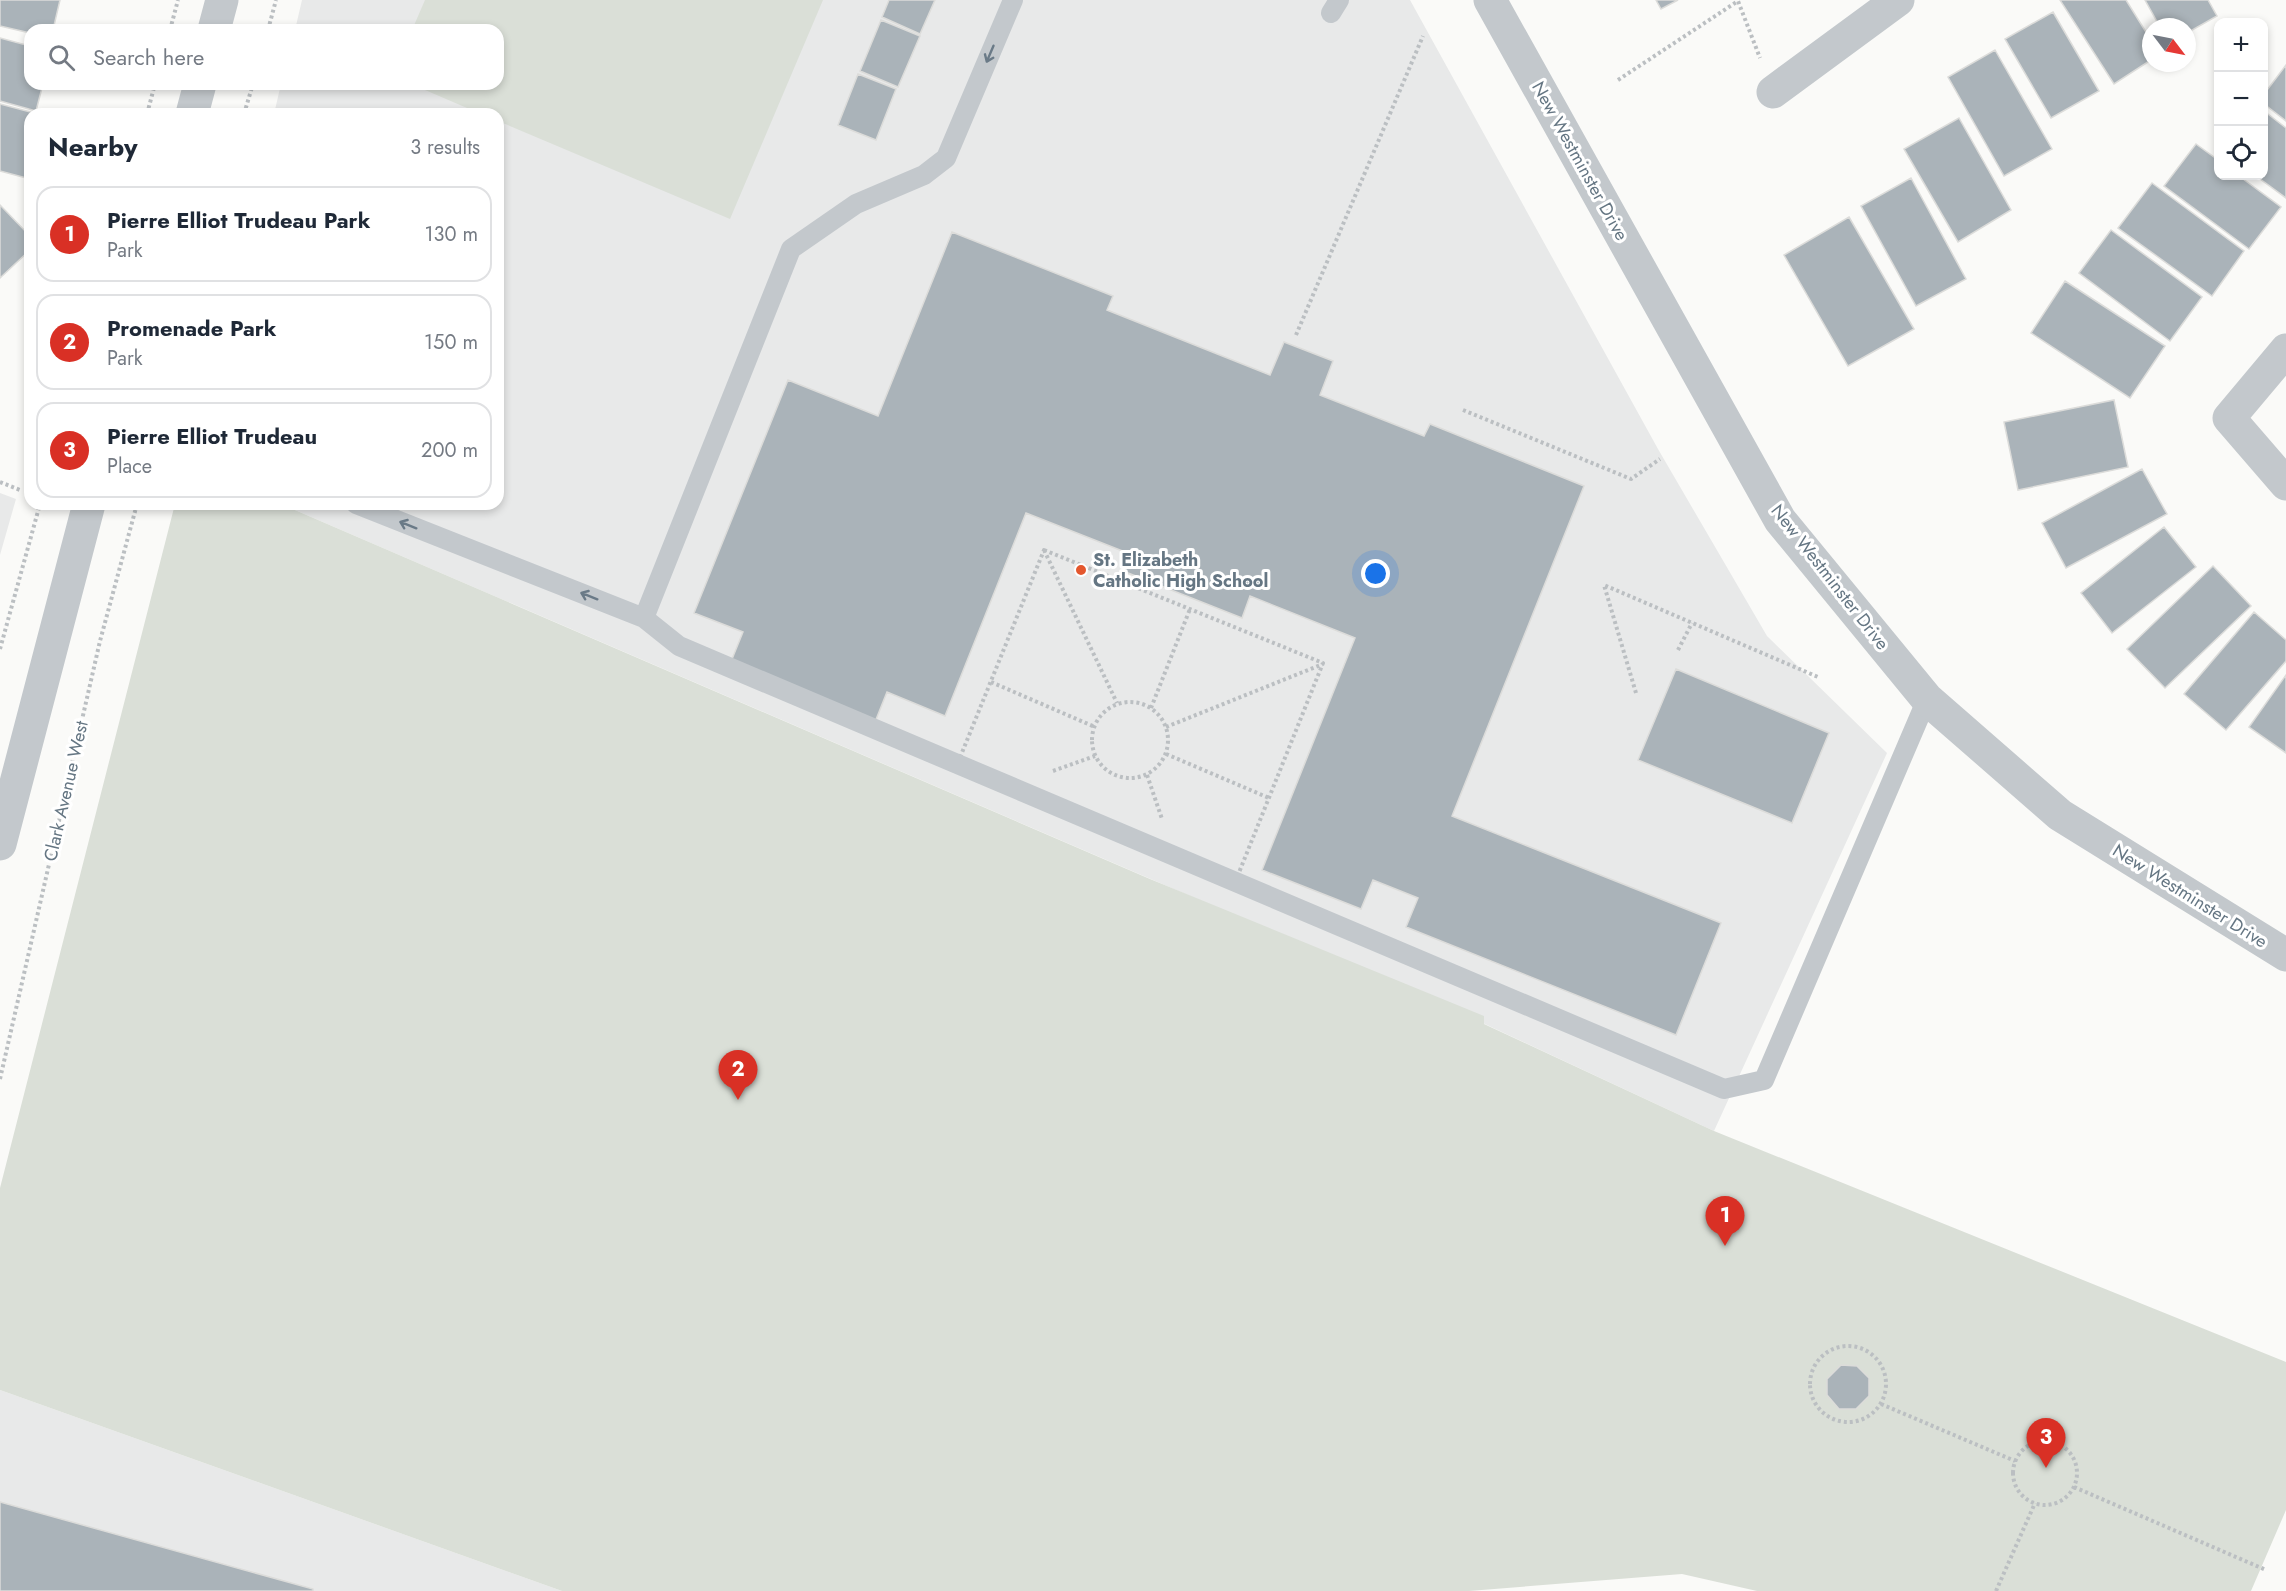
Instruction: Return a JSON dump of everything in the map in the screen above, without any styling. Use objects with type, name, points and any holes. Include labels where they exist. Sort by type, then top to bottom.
[{"type":"street","points":[[216,24],[222,0]]},
{"type":"street","name":"New Westminster Drive","points":[[1490,0],[1780,520],[1928,699],[2060,815],[2286,955]]},
{"type":"street","points":[[1773,92],[1898,0]]},
{"type":"street","points":[[194,108],[198,90]]},
{"type":"street","points":[[2286,350],[2229,418],[2286,484]]},
{"type":"street","points":[[0,844],[87,510]]},
{"type":"lane","points":[[644,618],[791,249],[856,204],[924,175],[946,158],[1013,0]]},
{"type":"lane","points":[[371,510],[644,618],[679,646],[1724,1089],[1764,1080],[1928,699]]},
{"type":"path","points":[[172,24],[178,0]]},
{"type":"path","points":[[270,24],[276,0]]},
{"type":"path","points":[[1618,80],[1738,0],[1773,92]]},
{"type":"path","points":[[1296,335],[1423,36]]},
{"type":"path","points":[[149,108],[153,90]]},
{"type":"path","points":[[246,108],[251,90]]},
{"type":"path","points":[[1463,410],[1632,479],[1660,459]]},
{"type":"path","points":[[0,482],[20,490]]},
{"type":"path","points":[[0,649],[38,510]]},
{"type":"path","name":"Clark Avenue West","points":[[0,1078],[100,640],[134,510]]},
{"type":"path","points":[[1044,550],[1323,663]]},
{"type":"path","points":[[1044,550],[959,760],[1238,875],[1323,663]]},
{"type":"path","points":[[1044,550],[1117,704]]},
{"type":"path","points":[[1636,693],[1604,585],[1818,677]]},
{"type":"path","points":[[1150,708],[1190,609]]},
{"type":"path","points":[[1678,650],[1692,623]]},
{"type":"path","points":[[1166,727],[1323,663]]},
{"type":"path","points":[[991,682],[1095,727]]},
{"type":"path","points":[[1137,702],[1150,708],[1161,718],[1166,727],[1168,747],[1166,754],[1153,772],[1147,775],[1138,778],[1123,778],[1109,773],[1095,756],[1092,734],[1097,720],[1107,709],[1117,704],[1137,702]]},
{"type":"path","points":[[1166,754],[1269,798]]},
{"type":"path","points":[[1051,772],[1095,756]]},
{"type":"path","points":[[1147,775],[1165,827]]},
{"type":"path","points":[[1018,784],[1029,780]]},
{"type":"path","points":[[1169,837],[1172,848]]},
{"type":"path","points":[[1840,1346],[1855,1346],[1869,1351],[1880,1361],[1886,1375],[1887,1390],[1881,1404],[1871,1415],[1857,1422],[1842,1422],[1828,1417],[1817,1406],[1811,1393],[1810,1378],[1816,1363],[1826,1352],[1840,1346]]},
{"type":"path","points":[[1881,1404],[2015,1461]]},
{"type":"path","points":[[2050,1441],[2058,1444],[2070,1454],[2076,1466],[2076,1479],[2063,1499],[2052,1505],[2035,1503],[2018,1492],[2013,1481],[2015,1461],[2026,1447],[2037,1442],[2050,1441]]},
{"type":"path","points":[[2073,1486],[2266,1570]]},
{"type":"path","points":[[1996,1591],[2035,1503]]},
{"type":"shaded area","name":"St. Elizabeth Catholic High School","points":[[302,0],[1410,0],[1658,449],[1767,636],[1887,753],[1714,1131],[1457,1011],[295,510],[504,510],[504,108],[275,108],[280,90],[504,90],[504,24],[296,24]]},
{"type":"shaded area","points":[[425,0],[823,0],[730,219],[504,124],[504,108],[467,108],[425,90],[504,90],[504,24],[415,24]]},
{"type":"shaded area","points":[[0,493],[16,499],[0,555]]},
{"type":"shaded area","points":[[173,510],[295,510],[1150,879],[1484,1016],[1484,1024],[1714,1131],[2286,1362],[2286,1510],[2251,1591],[1757,1591],[1682,1574],[1469,1591],[562,1591],[0,1390],[0,1188]]},
{"type":"shaded area","points":[[0,1390],[562,1591],[0,1591]]},
{"type":"building","points":[[0,0],[60,0],[54,24],[24,24],[24,32],[0,26]]},
{"type":"building","points":[[889,0],[935,0],[920,34],[882,17]]},
{"type":"building","points":[[1656,0],[1678,0],[1661,9]]},
{"type":"building","points":[[2060,0],[2126,0],[2142,26],[2142,66],[2114,84]]},
{"type":"building","points":[[2145,0],[2208,0],[2217,16],[2196,28],[2196,18],[2155,18]]},
{"type":"building","points":[[2053,12],[2099,91],[2051,118],[2005,39]]},
{"type":"building","points":[[881,20],[920,36],[898,87],[860,71]]},
{"type":"building","points":[[0,38],[24,44],[24,90],[41,90],[37,108],[25,108],[0,101]]},
{"type":"building","points":[[1995,50],[2052,149],[2004,176],[1948,77]]},
{"type":"building","points":[[2286,65],[2286,121],[2268,107],[2268,89]]},
{"type":"building","points":[[858,74],[896,89],[876,140],[838,125]]},
{"type":"building","points":[[0,104],[24,110],[24,177],[0,171]]},
{"type":"building","points":[[2268,114],[2286,128],[2286,198],[2261,180],[2268,180]]},
{"type":"building","points":[[1959,118],[2011,210],[1958,242],[1904,149]]},
{"type":"building","points":[[2196,144],[2214,157],[2214,180],[2244,180],[2281,207],[2249,249],[2164,186]]},
{"type":"building","points":[[1911,178],[1966,279],[1916,306],[1861,206]]},
{"type":"building","points":[[2152,183],[2244,251],[2212,296],[2118,228]]},
{"type":"building","points":[[0,205],[24,230],[24,256],[0,278]]},
{"type":"building","points":[[1849,217],[1914,329],[1848,366],[1784,255]]},
{"type":"building","points":[[2111,230],[2202,297],[2170,341],[2079,273]]},
{"type":"building","points":[[952,232],[1113,296],[1107,310],[1270,375],[1284,342],[1333,361],[1320,395],[1424,436],[1430,424],[1584,486],[1452,816],[1721,923],[1676,1035],[1406,927],[1418,898],[1373,880],[1361,909],[1262,870],[1355,638],[1250,596],[1242,618],[1123,571],[1130,554],[1026,513],[945,716],[887,692],[875,722],[730,664],[743,632],[694,613],[788,380],[878,416]]},
{"type":"building","points":[[2065,281],[2165,346],[2130,398],[2031,333]]},
{"type":"building","points":[[2114,400],[2128,467],[2018,490],[2004,422]]},
{"type":"building","points":[[2142,469],[2167,514],[2066,568],[2042,523]]},
{"type":"building","points":[[2164,527],[2196,567],[2112,633],[2081,593]]},
{"type":"building","points":[[2213,566],[2251,606],[2165,688],[2127,649]]},
{"type":"building","points":[[2254,612],[2286,640],[2286,661],[2226,730],[2184,694]]},
{"type":"building","points":[[1676,669],[1829,733],[1792,823],[1638,760]]},
{"type":"building","points":[[2286,675],[2286,753],[2249,727]]},
{"type":"building","points":[[1841,1365],[1857,1366],[1869,1378],[1869,1396],[1856,1409],[1839,1409],[1827,1395],[1827,1379]]},
{"type":"building","points":[[0,1502],[313,1589],[313,1591],[0,1591]]},
{"type":"place","name":"St. Elizabeth Catholic High School","points":[[1081,570]]},
{"type":"place","name":"Promenade Park","points":[[738,1100]]},
{"type":"place","name":"Pierre Elliot Trudeau Park","points":[[1725,1246]]},
{"type":"place","name":"Pierre Elliot Trudeau","points":[[2046,1468]]}]
